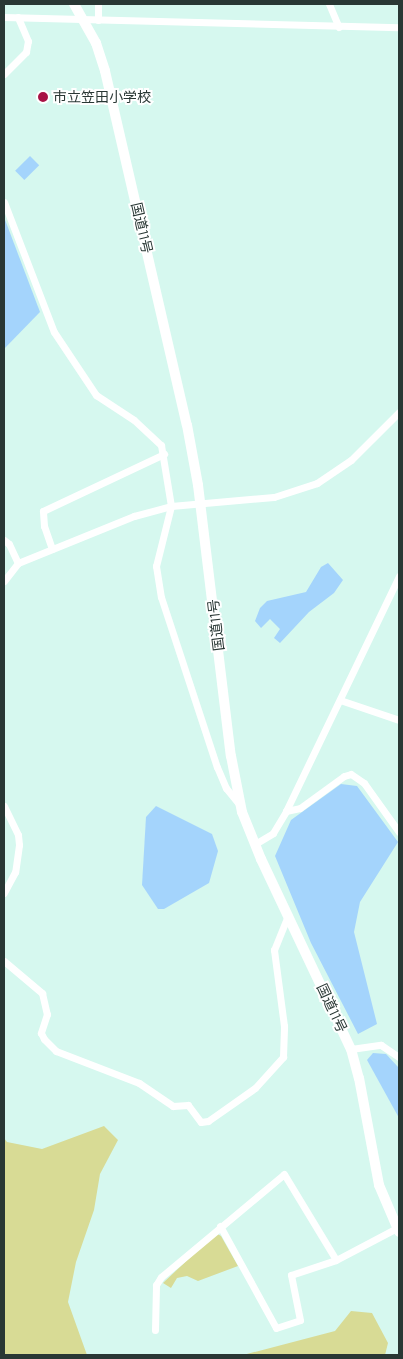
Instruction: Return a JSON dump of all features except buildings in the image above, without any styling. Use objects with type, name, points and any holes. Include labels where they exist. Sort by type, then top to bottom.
[{"type":"highway","name":"国道11号","points":[[74,4],[96,43],[108,84],[187,425],[201,505],[231,756],[241,806],[254,844],[351,1049],[360,1078],[379,1184],[398,1230]]},
{"type":"street","points":[[98,4],[98,20]]},
{"type":"street","points":[[329,4],[339,27]]},
{"type":"street","points":[[4,17],[339,27],[399,27]]},
{"type":"street","points":[[4,74],[26,52],[28,41],[18,18]]},
{"type":"street","points":[[4,202],[54,332],[96,395],[154,436],[164,454],[171,506],[156,566],[161,596],[221,779],[241,806]]},
{"type":"street","points":[[4,581],[18,563],[134,516],[171,506],[201,505],[274,497],[317,483],[351,460],[399,412]]},
{"type":"street","points":[[52,549],[44,526],[43,511],[164,454]]},
{"type":"street","points":[[4,540],[9,544],[18,563]]},
{"type":"street","points":[[254,844],[273,833],[286,811],[399,576]]},
{"type":"street","points":[[340,700],[399,720]]},
{"type":"street","points":[[286,811],[300,808],[344,776],[351,774],[364,782],[399,832]]},
{"type":"street","points":[[4,806],[18,835],[19,845],[15,872],[4,893]]},
{"type":"street","points":[[4,961],[42,993],[47,1014],[42,1033],[44,1039],[56,1050],[140,1083],[173,1106],[188,1105],[201,1122],[208,1121],[255,1088],[283,1057],[284,1026],[274,950],[288,915]]},
{"type":"street","points":[[351,1049],[381,1045],[399,1057]]},
{"type":"street","points":[[155,1330],[156,1285],[161,1277],[284,1174],[336,1260]]},
{"type":"street","points":[[220,1226],[276,1328],[300,1320],[290,1275],[336,1260],[398,1230]]},
{"type":"green space","points":[[104,1126],[118,1140],[100,1174],[94,1210],[76,1262],[68,1302],[87,1355],[4,1355],[4,1138],[7,1142],[42,1149]]},
{"type":"green space","points":[[216,1233],[221,1236],[238,1266],[198,1281],[187,1276],[177,1278],[171,1288],[163,1283]]},
{"type":"green space","points":[[351,1311],[372,1313],[388,1343],[385,1355],[243,1355],[335,1331]]},
{"type":"water","points":[[30,156],[39,165],[24,180],[15,171]]},
{"type":"water","points":[[4,217],[40,312],[4,349]]},
{"type":"water","points":[[328,563],[343,580],[334,593],[309,612],[280,643],[274,638],[280,629],[270,619],[261,628],[255,621],[260,608],[267,601],[306,592],[321,567]]},
{"type":"water","points":[[341,784],[357,786],[398,842],[360,902],[354,932],[377,1024],[358,1034],[311,943],[275,856],[291,820]]},
{"type":"water","points":[[156,806],[212,834],[218,851],[209,883],[164,909],[158,909],[142,885],[146,817]]},
{"type":"water","points":[[373,1053],[386,1054],[399,1068],[399,1118],[367,1060]]},
{"type":"place","name":"市立笠田小学校","points":[[43,97]]}]
